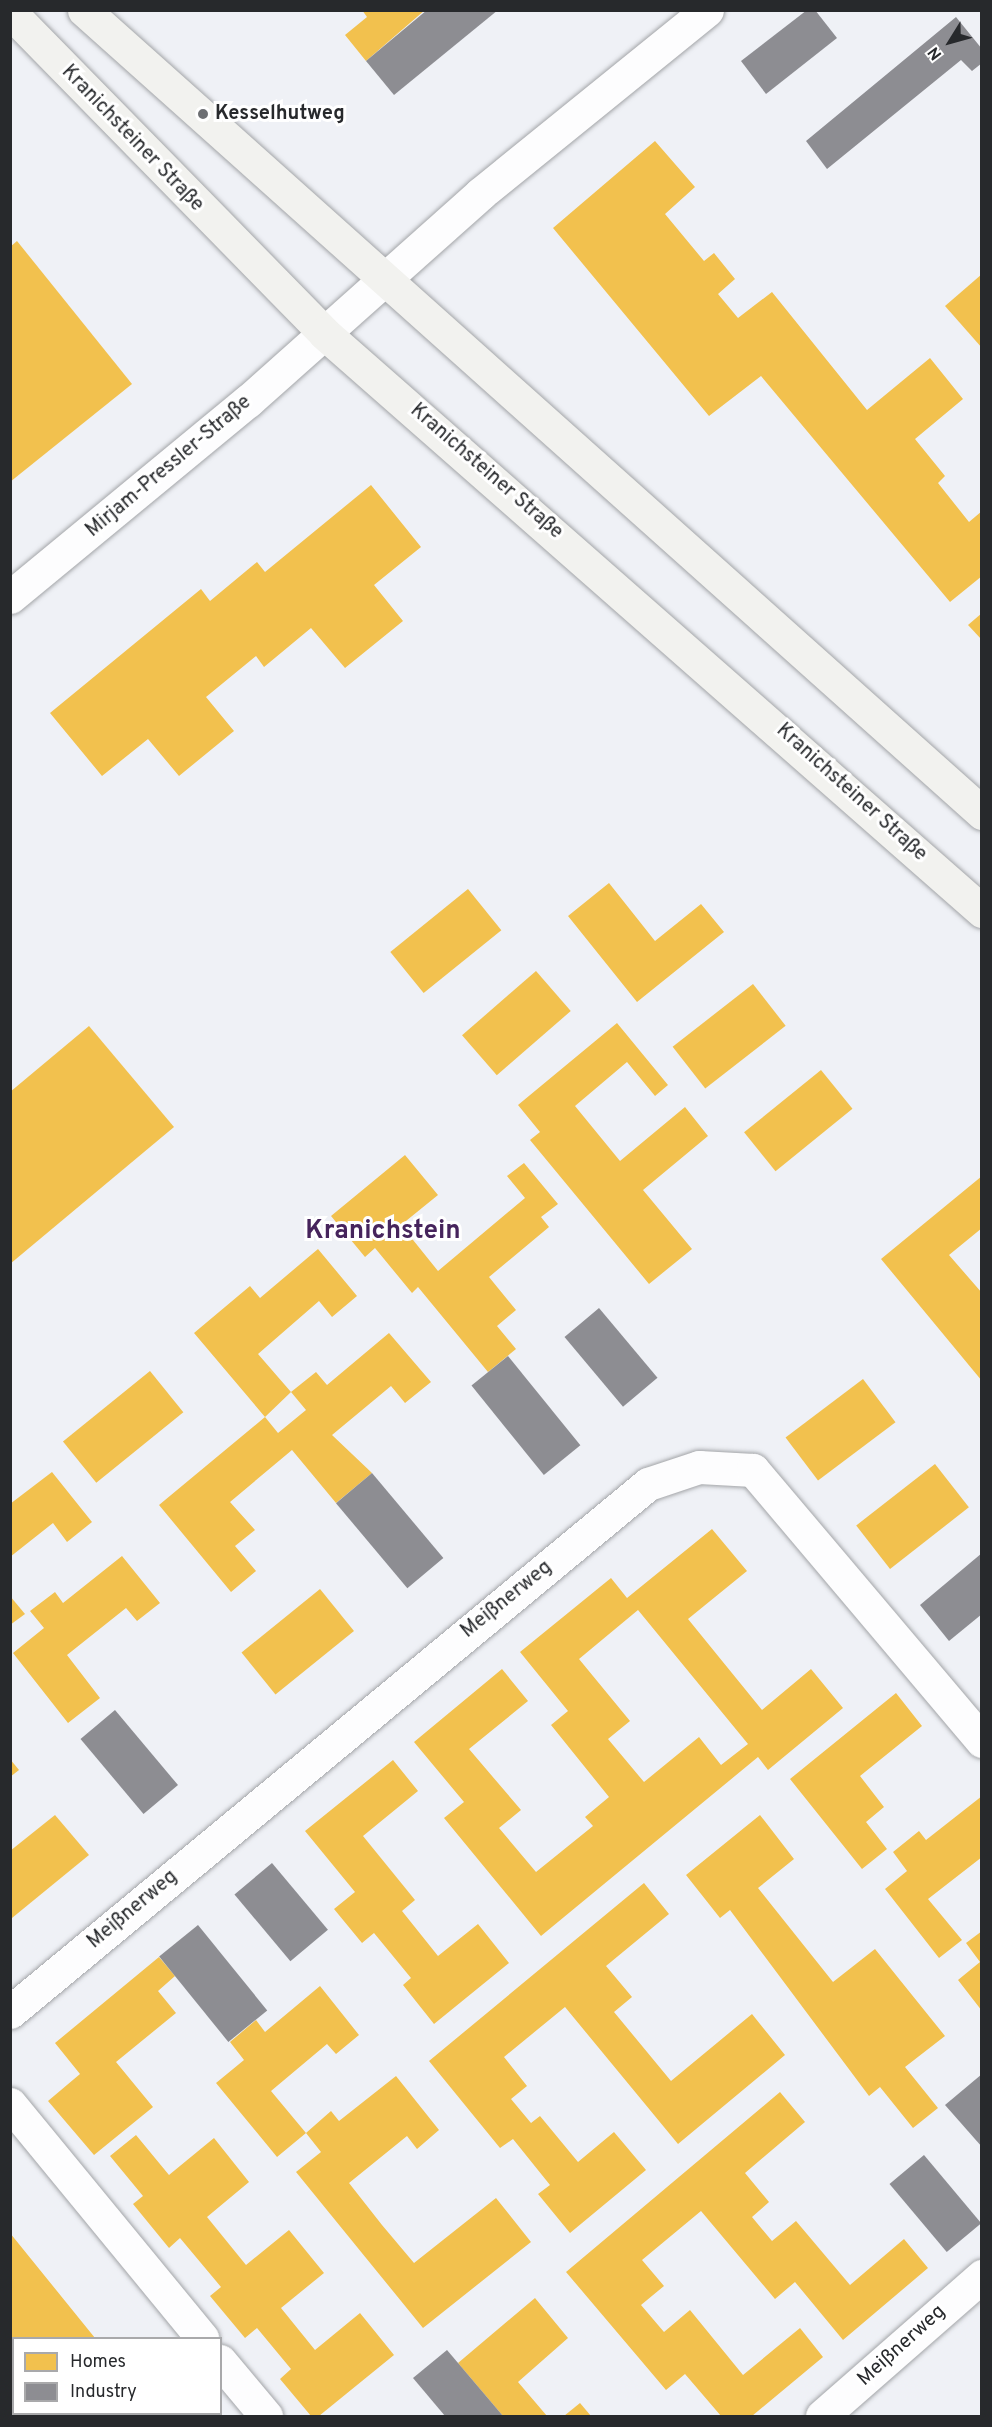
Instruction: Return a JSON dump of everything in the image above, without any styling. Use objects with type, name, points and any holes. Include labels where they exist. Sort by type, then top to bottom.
[{"type":"main road","points":[[84,10],[981,813]]},
{"type":"main road","name":"Kranichsteiner Straße","points":[[10,12],[324,333],[981,911]]},
{"type":"street","points":[[383,277],[707,10]]},
{"type":"street","name":"Mirjam-Pressler-Straße","points":[[10,597],[324,333],[383,277]]},
{"type":"street","name":"Meißnerweg","points":[[10,2012],[648,1484],[699,1467],[753,1470],[981,1741]]},
{"type":"street","points":[[10,2104],[201,2337]]},
{"type":"street","name":"Meißnerweg","points":[[822,2416],[981,2276]]},
{"type":"street","points":[[222,2363],[266,2416]]},
{"type":"building: Homes","points":[[362,10],[425,10],[366,61],[345,35],[367,17]]},
{"type":"building: Homes","points":[[655,141],[695,187],[665,214],[704,261],[714,253],[735,279],[718,294],[738,318],[772,292],[867,410],[930,358],[963,399],[915,439],[945,476],[938,483],[969,522],[982,511],[982,576],[950,602],[761,376],[709,416],[553,228]]},
{"type":"building: Homes","points":[[17,241],[132,384],[10,482],[10,247]]},
{"type":"building: Homes","points":[[982,274],[982,348],[945,306]]},
{"type":"building: Homes","points":[[371,485],[421,547],[374,585],[403,621],[345,668],[311,628],[264,667],[256,656],[206,697],[234,731],[179,776],[148,739],[102,776],[50,713],[201,589],[210,601],[257,562],[265,572]]},
{"type":"building: Homes","points":[[982,613],[982,640],[968,625]]},
{"type":"building: Homes","points":[[609,883],[655,941],[701,904],[724,932],[637,1002],[568,916]]},
{"type":"building: Homes","points":[[468,889],[501,930],[424,993],[390,952]]},
{"type":"building: Homes","points":[[536,971],[571,1011],[497,1075],[462,1035]]},
{"type":"building: Homes","points":[[753,984],[786,1026],[705,1089],[673,1047]]},
{"type":"building: Homes","points":[[617,1023],[668,1085],[655,1096],[627,1062],[575,1106],[620,1161],[685,1107],[708,1136],[643,1190],[692,1249],[649,1284],[530,1140],[540,1132],[518,1105]]},
{"type":"building: Homes","points":[[89,1026],[174,1127],[10,1264],[10,1092]]},
{"type":"building: Homes","points":[[821,1070],[852,1109],[776,1171],[744,1132]]},
{"type":"building: Homes","points":[[405,1155],[438,1195],[401,1225],[438,1271],[525,1198],[507,1176],[524,1163],[558,1204],[541,1217],[549,1227],[489,1277],[516,1310],[497,1326],[516,1349],[488,1372],[418,1287],[412,1293],[375,1248],[365,1257],[331,1216]]},
{"type":"building: Homes","points":[[982,1176],[982,1228],[949,1255],[982,1293],[982,1381],[881,1259]]},
{"type":"building: Homes","points":[[318,1249],[357,1296],[332,1317],[319,1301],[258,1354],[291,1392],[265,1417],[194,1333],[250,1286],[260,1298]]},
{"type":"building: Homes","points":[[389,1333],[431,1382],[405,1403],[391,1386],[332,1435],[372,1473],[336,1503],[292,1450],[230,1502],[255,1530],[235,1546],[256,1571],[231,1592],[159,1505],[265,1417],[278,1433],[306,1410],[291,1392],[316,1372],[327,1385]]},
{"type":"building: Homes","points":[[150,1371],[183,1412],[96,1483],[63,1441]]},
{"type":"building: Homes","points":[[863,1379],[895,1422],[818,1481],[786,1437]]},
{"type":"building: Homes","points":[[935,1464],[969,1507],[890,1569],[856,1526]]},
{"type":"building: Homes","points":[[52,1472],[92,1522],[67,1542],[53,1523],[10,1557],[10,1504]]},
{"type":"building: Homes","points":[[712,1529],[747,1571],[688,1619],[762,1710],[811,1669],[843,1708],[768,1770],[758,1757],[541,1936],[444,1818],[464,1802],[414,1742],[502,1669],[528,1701],[469,1749],[521,1810],[499,1828],[536,1872],[593,1826],[585,1817],[609,1797],[551,1725],[568,1711],[520,1652],[611,1578],[627,1598]],"holes":[[[638,1610],[748,1744],[721,1765],[699,1737],[644,1782],[608,1739],[630,1721],[579,1659]]]},
{"type":"building: Homes","points":[[122,1556],[160,1603],[137,1621],[126,1608],[67,1655],[100,1698],[68,1723],[13,1653],[44,1628],[30,1611],[55,1592],[63,1603]]},
{"type":"building: Homes","points":[[320,1589],[354,1631],[275,1695],[242,1653]]},
{"type":"building: Homes","points":[[10,1596],[25,1614],[10,1625]]},
{"type":"building: Homes","points":[[896,1693],[922,1726],[860,1776],[884,1807],[866,1822],[887,1849],[862,1869],[790,1779]]},
{"type":"building: Homes","points":[[10,1759],[19,1770],[10,1777]]},
{"type":"building: Homes","points":[[393,1760],[418,1791],[363,1836],[415,1900],[402,1911],[438,1956],[478,1924],[509,1963],[434,2024],[403,1985],[411,1978],[374,1933],[362,1943],[334,1909],[355,1892],[305,1831]]},
{"type":"building: Homes","points":[[982,1796],[982,1857],[928,1899],[962,1940],[939,1958],[885,1889],[907,1871],[893,1852],[919,1831],[926,1840]]},
{"type":"building: Homes","points":[[55,1815],[89,1855],[12,1918],[10,1851]]},
{"type":"building: Homes","points":[[760,1815],[794,1859],[758,1888],[833,1982],[875,1949],[945,2036],[905,2067],[938,2108],[913,2128],[880,2087],[869,2096],[730,1910],[720,1918],[686,1875]]},
{"type":"building: Homes","points":[[644,1883],[669,1914],[606,1966],[632,1997],[614,2012],[671,2081],[752,2014],[785,2055],[678,2144],[565,2007],[504,2057],[527,2086],[511,2099],[531,2123],[540,2116],[578,2162],[614,2132],[646,2170],[570,2233],[538,2194],[550,2185],[513,2139],[500,2148],[429,2061]]},
{"type":"building: Homes","points":[[982,1931],[982,2011],[958,1980],[980,1962],[966,1943]]},
{"type":"building: Homes","points":[[159,1957],[175,1976],[158,1991],[176,2013],[116,2062],[153,2107],[94,2155],[48,2101],[80,2074],[55,2043]]},
{"type":"building: Homes","points":[[320,1986],[359,2035],[336,2054],[327,2044],[271,2091],[306,2133],[277,2157],[216,2083],[244,2060],[230,2042],[256,2020],[265,2032]]},
{"type":"building: Homes","points":[[396,2076],[439,2130],[417,2149],[407,2136],[349,2183],[382,2225],[414,2263],[496,2198],[531,2242],[423,2328],[296,2172],[321,2152],[306,2133],[331,2111],[339,2121]]},
{"type":"building: Homes","points":[[780,2092],[805,2122],[745,2173],[769,2202],[752,2217],[772,2241],[796,2221],[850,2285],[904,2239],[928,2268],[843,2340],[795,2282],[775,2299],[701,2211],[642,2260],[664,2286],[641,2305],[664,2332],[690,2310],[743,2375],[800,2328],[823,2357],[752,2416],[721,2416],[685,2374],[666,2390],[566,2272]]},
{"type":"building: Homes","points":[[136,2135],[169,2175],[214,2138],[249,2182],[207,2217],[246,2265],[289,2230],[324,2273],[281,2308],[315,2350],[360,2313],[394,2355],[319,2416],[311,2416],[280,2379],[291,2369],[257,2328],[245,2338],[210,2296],[221,2287],[180,2238],[169,2248],[133,2204],[143,2196],[110,2156]]},
{"type":"building: Homes","points":[[10,2233],[94,2337],[12,2337],[12,2415],[158,2416],[10,2416]]},
{"type":"building: Homes","points":[[535,2298],[568,2338],[518,2382],[547,2416],[503,2416],[458,2363]]},
{"type":"building: Homes","points":[[580,2403],[591,2416],[564,2416]]},
{"type":"building: Industry","points":[[427,10],[498,10],[394,95],[366,61]]},
{"type":"building: Industry","points":[[807,10],[815,10],[837,38],[766,94],[741,61]]},
{"type":"building: Industry","points":[[956,17],[982,49],[982,63],[972,71],[961,60],[827,169],[806,141]]},
{"type":"building: Industry","points":[[599,1308],[657,1378],[623,1407],[565,1337]]},
{"type":"building: Industry","points":[[508,1356],[580,1445],[544,1475],[471,1386]]},
{"type":"building: Industry","points":[[372,1473],[443,1558],[407,1588],[336,1503]]},
{"type":"building: Industry","points":[[982,1553],[982,1614],[949,1641],[920,1605]]},
{"type":"building: Industry","points":[[115,1710],[178,1785],[144,1814],[81,1739]]},
{"type":"building: Industry","points":[[272,1863],[328,1930],[290,1961],[234,1894]]},
{"type":"building: Industry","points":[[198,1925],[267,2010],[228,2042],[159,1956]]},
{"type":"building: Industry","points":[[982,2074],[982,2147],[945,2105]]},
{"type":"building: Industry","points":[[924,2155],[981,2223],[947,2252],[890,2184]]},
{"type":"building: Industry","points":[[447,2350],[503,2416],[445,2416],[413,2378]]},
{"type":"place","name":"Kesselhutweg","points":[[203,114]]},
{"type":"district","name":"Kranichstein","points":[[383,1232]]}]
